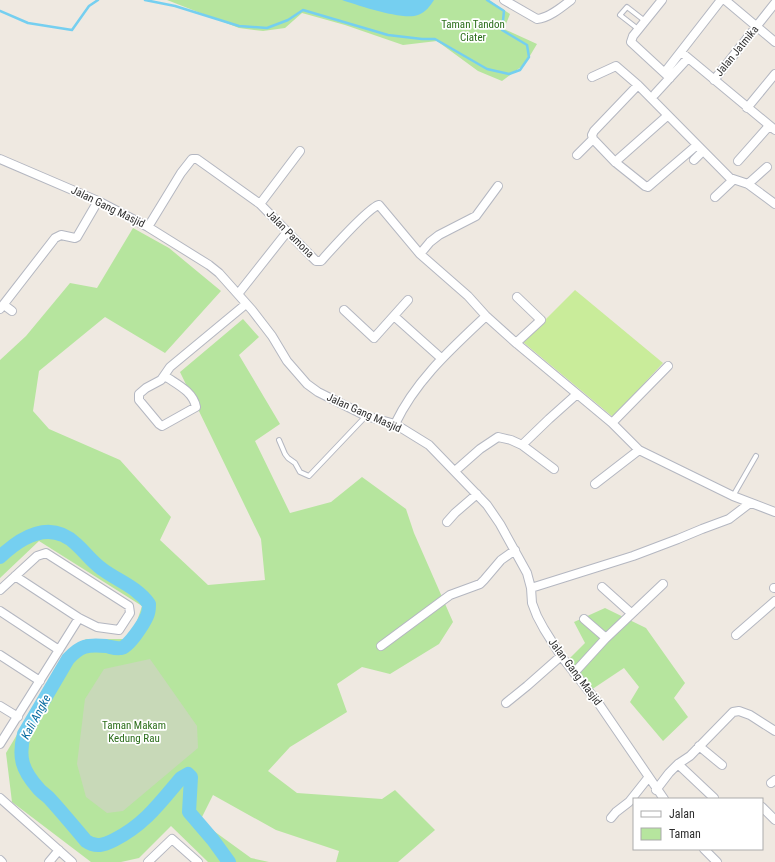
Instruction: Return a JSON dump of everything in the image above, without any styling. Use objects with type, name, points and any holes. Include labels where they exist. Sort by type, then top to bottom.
[{"type":"street","points":[[504,0],[537,19],[559,9],[571,0]]},
{"type":"street","points":[[662,0],[636,33],[631,42],[667,75]]},
{"type":"street","points":[[655,94],[681,52],[720,0]]},
{"type":"street","points":[[725,0],[775,42]]},
{"type":"street","name":"Jalan Jatmika","points":[[714,80],[775,3]]},
{"type":"street","points":[[681,52],[772,128],[738,161]]},
{"type":"street","points":[[667,75],[688,58]]},
{"type":"street","points":[[592,77],[616,66],[733,180],[748,184],[775,204]]},
{"type":"street","points":[[747,108],[775,74]]},
{"type":"street","points":[[638,86],[594,131],[592,135],[593,139],[615,162],[648,187],[700,148]]},
{"type":"street","points":[[615,162],[668,116]]},
{"type":"street","points":[[577,155],[593,139]]},
{"type":"street","points":[[694,160],[700,148]]},
{"type":"street","points":[[260,204],[300,151]]},
{"type":"street","name":"Jalan Gang Masjid","points":[[0,158],[98,201],[148,227],[209,265],[219,273],[238,294],[272,336],[287,361],[307,384],[318,392],[366,416],[395,424],[429,445],[487,505],[500,524],[527,573],[531,588],[532,602],[537,616],[561,656],[599,704],[656,790],[663,798]]},
{"type":"street","name":"Jalan Pamona","points":[[148,227],[192,159],[197,159],[260,204],[316,260],[321,261],[366,214],[374,207],[379,205],[420,254],[468,296],[486,316],[516,343],[612,424],[639,450],[733,496],[775,512]]},
{"type":"street","points":[[748,184],[767,167]]},
{"type":"street","points":[[715,197],[733,180]]},
{"type":"street","points":[[420,254],[430,242],[439,235],[476,216],[498,186]]},
{"type":"street","points":[[12,311],[2,307],[55,238],[61,235],[75,238],[77,237],[98,201]]},
{"type":"street","points":[[238,294],[287,232]]},
{"type":"street","points":[[516,343],[541,320],[517,297]]},
{"type":"street","points":[[344,310],[374,338],[408,300]]},
{"type":"street","points":[[165,376],[185,389],[194,400],[196,407],[162,426],[158,424],[139,400],[138,397],[140,392],[155,382],[161,380],[170,367],[246,304]]},
{"type":"street","points":[[394,316],[441,358]]},
{"type":"street","points":[[395,424],[401,411],[413,393],[441,358],[486,316]]},
{"type":"street","points":[[612,424],[668,366]]},
{"type":"street","points":[[522,446],[577,394]]},
{"type":"street","points":[[455,471],[480,449],[498,437],[511,440],[522,446],[554,469]]},
{"type":"street","points":[[595,484],[639,450]]},
{"type":"street","points":[[447,522],[477,494]]},
{"type":"street","points":[[531,588],[633,556],[678,539],[729,519],[750,503]]},
{"type":"street","points":[[381,646],[450,595],[480,584],[501,560],[515,550]]},
{"type":"street","points":[[0,590],[15,576],[37,556],[46,553],[129,606],[131,609],[130,613],[119,630],[97,627],[79,618],[15,576]]},
{"type":"street","points":[[574,673],[631,613],[663,584]]},
{"type":"street","points":[[602,587],[631,613]]},
{"type":"street","points":[[736,635],[775,600]]},
{"type":"street","points":[[0,611],[59,650]]},
{"type":"street","points":[[0,744],[79,618]]},
{"type":"street","points":[[584,619],[606,638]]},
{"type":"street","points":[[0,655],[40,681]]},
{"type":"street","points":[[506,703],[528,686],[561,656]]},
{"type":"street","points":[[0,706],[18,717]]},
{"type":"street","points":[[656,790],[678,764],[690,756],[734,712],[739,711],[750,715],[775,732]]},
{"type":"street","points":[[700,746],[722,765]]},
{"type":"street","points":[[678,764],[714,798]]},
{"type":"street","points":[[611,818],[629,802],[648,778]]},
{"type":"street","points":[[0,798],[59,850],[67,861]]},
{"type":"street","points":[[763,808],[775,820]]},
{"type":"street","points":[[148,862],[172,840],[198,862]]},
{"type":"street","points":[[49,862],[59,850]]},
{"type":"street","points":[[705,850],[717,862]]},
{"type":"lane","points":[[636,33],[620,15],[627,7],[645,21]]},
{"type":"lane","points":[[279,440],[288,458],[295,463],[300,472],[309,476],[366,416]]},
{"type":"lane","points":[[733,496],[756,456]]},
{"type":"green space","name":"Taman Tandon Ciater","points":[[167,0],[489,0],[510,14],[504,29],[537,44],[525,64],[502,81],[478,71],[437,41],[403,45],[345,25],[302,13],[285,28],[263,31],[239,28]]},
{"type":"green space","points":[[133,228],[169,248],[221,291],[165,353],[105,317],[39,371],[33,411],[49,429],[120,460],[171,517],[160,540],[208,585],[265,580],[261,539],[180,372],[243,319],[259,337],[239,355],[280,424],[255,441],[290,513],[331,502],[362,477],[406,509],[414,533],[453,622],[439,644],[390,674],[362,667],[337,684],[347,712],[290,747],[268,771],[297,793],[382,799],[395,790],[435,830],[398,862],[336,862],[339,851],[276,830],[213,795],[200,821],[251,858],[269,862],[208,862],[171,826],[139,858],[121,862],[91,862],[12,802],[6,753],[63,658],[86,639],[131,639],[142,606],[39,541],[0,578],[0,360],[26,336],[70,283],[97,288]]},
{"type":"green space","points":[[575,290],[663,363],[613,417],[523,342]]},
{"type":"green space","points":[[605,608],[646,628],[685,683],[674,698],[688,717],[663,741],[630,702],[639,687],[624,668],[591,690],[567,661],[585,643],[574,622]]},
{"type":"green space","name":"Taman Makam Kedung Rau","points":[[150,659],[197,726],[198,748],[123,811],[107,813],[86,797],[77,764],[85,699],[104,669]]},
{"type":"water","points":[[342,0],[434,0],[429,7],[418,15],[402,16],[380,12]]},
{"type":"waterway","points":[[0,11],[28,23],[72,30],[89,6],[98,0]]},
{"type":"waterway","points":[[145,0],[175,6],[239,26],[267,28],[288,20],[303,10],[388,35],[435,39],[487,69],[509,74],[520,70],[529,57],[527,45],[502,30],[504,11],[487,0]]},
{"type":"waterway","name":"Kali Angke","points":[[0,557],[17,543],[26,538],[46,532],[56,533],[66,537],[76,544],[98,566],[139,593],[149,604],[148,613],[143,624],[124,647],[117,648],[94,645],[84,647],[76,651],[68,659],[24,734],[21,750],[23,763],[28,775],[86,841],[100,845],[114,840],[134,828],[151,813],[181,778],[188,774],[191,777],[189,812],[213,840],[229,862]]}]
